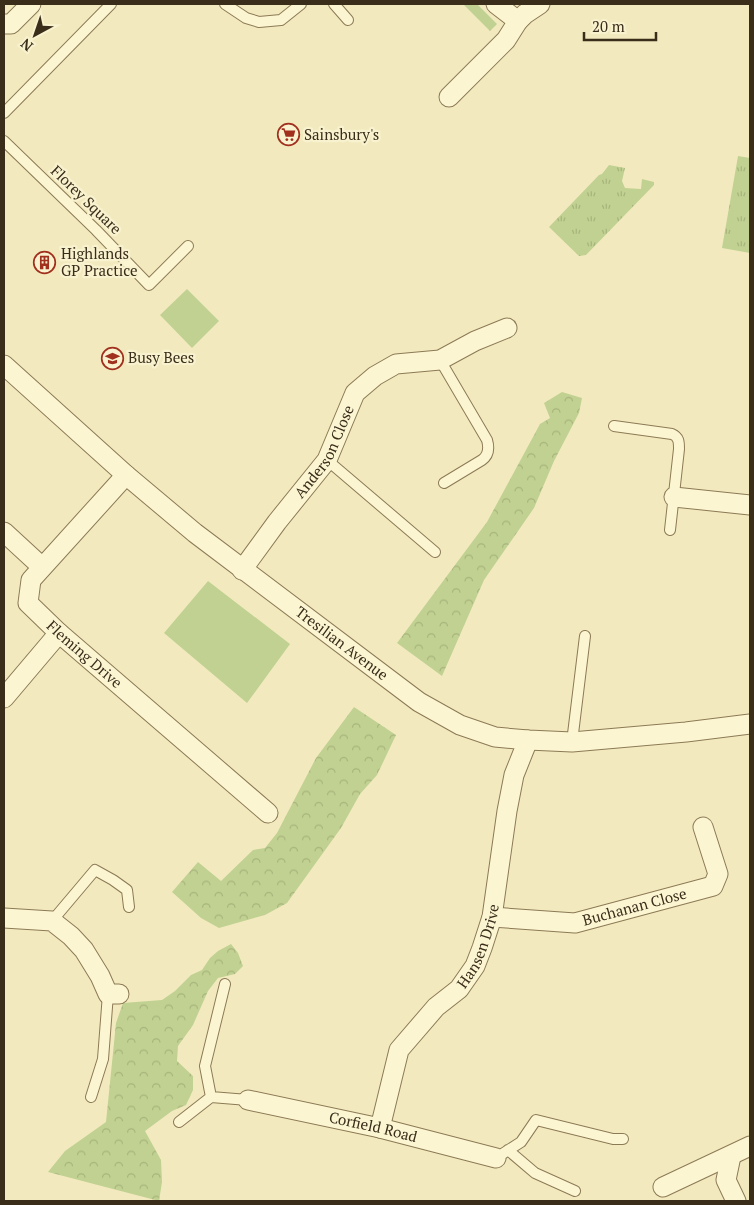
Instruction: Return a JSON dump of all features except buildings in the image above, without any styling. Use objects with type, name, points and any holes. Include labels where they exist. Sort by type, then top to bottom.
[{"type":"street","points":[[7,24],[31,4]]},
{"type":"street","points":[[496,4],[518,22]]},
{"type":"street","points":[[449,97],[506,40],[524,14],[540,4]]},
{"type":"street","name":"Anderson Close","points":[[242,570],[277,522],[327,460],[355,393],[375,376],[396,364],[440,360],[475,341],[507,328]]},
{"type":"street","name":"Tresilian Avenue","points":[[4,365],[126,475],[242,570],[419,702],[460,725],[495,737],[572,742],[686,732],[750,724]]},
{"type":"street","name":"Fleming Drive","points":[[126,475],[30,580],[28,603],[59,633],[268,813]]},
{"type":"street","points":[[674,497],[750,505]]},
{"type":"street","points":[[4,532],[42,567]]},
{"type":"street","points":[[4,698],[59,633]]},
{"type":"street","name":"Hansen Drive","points":[[380,1128],[399,1050],[436,1007],[459,989],[475,966],[492,917],[514,775],[528,740]]},
{"type":"street","name":"Buchanan Close","points":[[492,917],[575,923],[713,886],[718,874],[703,827]]},
{"type":"street","points":[[4,918],[52,921],[71,936],[84,950],[113,994]]},
{"type":"street","name":"Corfield Road","points":[[248,1100],[502,1154]]},
{"type":"street","points":[[662,1187],[750,1146]]},
{"type":"street","points":[[731,1156],[726,1180],[736,1201]]},
{"type":"lane","points":[[4,113],[111,4]]},
{"type":"lane","points":[[225,4],[241,15],[259,22],[281,20],[301,4]]},
{"type":"lane","points":[[334,4],[348,20]]},
{"type":"lane","name":"Florey Square","points":[[4,141],[96,230],[149,285],[188,246]]},
{"type":"lane","points":[[440,360],[487,440],[488,448],[485,458],[444,483]]},
{"type":"lane","points":[[614,426],[668,433],[677,436],[679,444],[670,530]]},
{"type":"lane","points":[[327,460],[435,552]]},
{"type":"lane","points":[[572,742],[585,636]]},
{"type":"lane","points":[[52,921],[95,870],[127,890],[129,907]]},
{"type":"lane","points":[[211,1097],[205,1066],[225,984]]},
{"type":"lane","points":[[91,1097],[103,1059],[113,994]]},
{"type":"lane","points":[[179,1122],[211,1097],[248,1100]]},
{"type":"lane","points":[[575,1191],[535,1174],[502,1154],[521,1142],[536,1120],[613,1139],[624,1139]]},
{"type":"green space","points":[[463,4],[477,4],[497,24],[490,31]]},
{"type":"green space","points":[[738,156],[750,158],[750,253],[722,248]]},
{"type":"green space","points":[[609,165],[625,168],[622,181],[625,188],[641,189],[642,179],[654,182],[654,185],[586,255],[579,256],[549,227]]},
{"type":"green space","points":[[187,289],[219,321],[192,348],[160,315]]},
{"type":"green space","points":[[562,392],[582,398],[579,413],[554,461],[534,508],[484,580],[442,676],[397,643],[487,522],[540,424],[550,418],[544,403]]},
{"type":"green space","points":[[208,581],[290,644],[247,703],[164,633]]},
{"type":"green space","points":[[354,707],[396,735],[377,775],[360,794],[341,828],[287,903],[265,915],[219,928],[201,918],[172,892],[198,862],[221,881],[253,850],[265,848],[277,833],[316,758]]},
{"type":"green space","points":[[231,944],[238,953],[243,966],[235,974],[218,978],[208,991],[193,1025],[178,1046],[177,1061],[193,1076],[193,1090],[186,1105],[172,1111],[145,1131],[161,1160],[162,1182],[159,1201],[48,1172],[65,1151],[106,1122],[116,1023],[123,1003],[162,1000],[175,991],[191,975],[202,970],[210,958],[218,951]]},
{"type":"place","name":"Sainsbury's","points":[[288,135]]},
{"type":"place","name":"Highlands GP Practice","points":[[45,263]]},
{"type":"place","name":"Busy Bees","points":[[112,358]]}]
